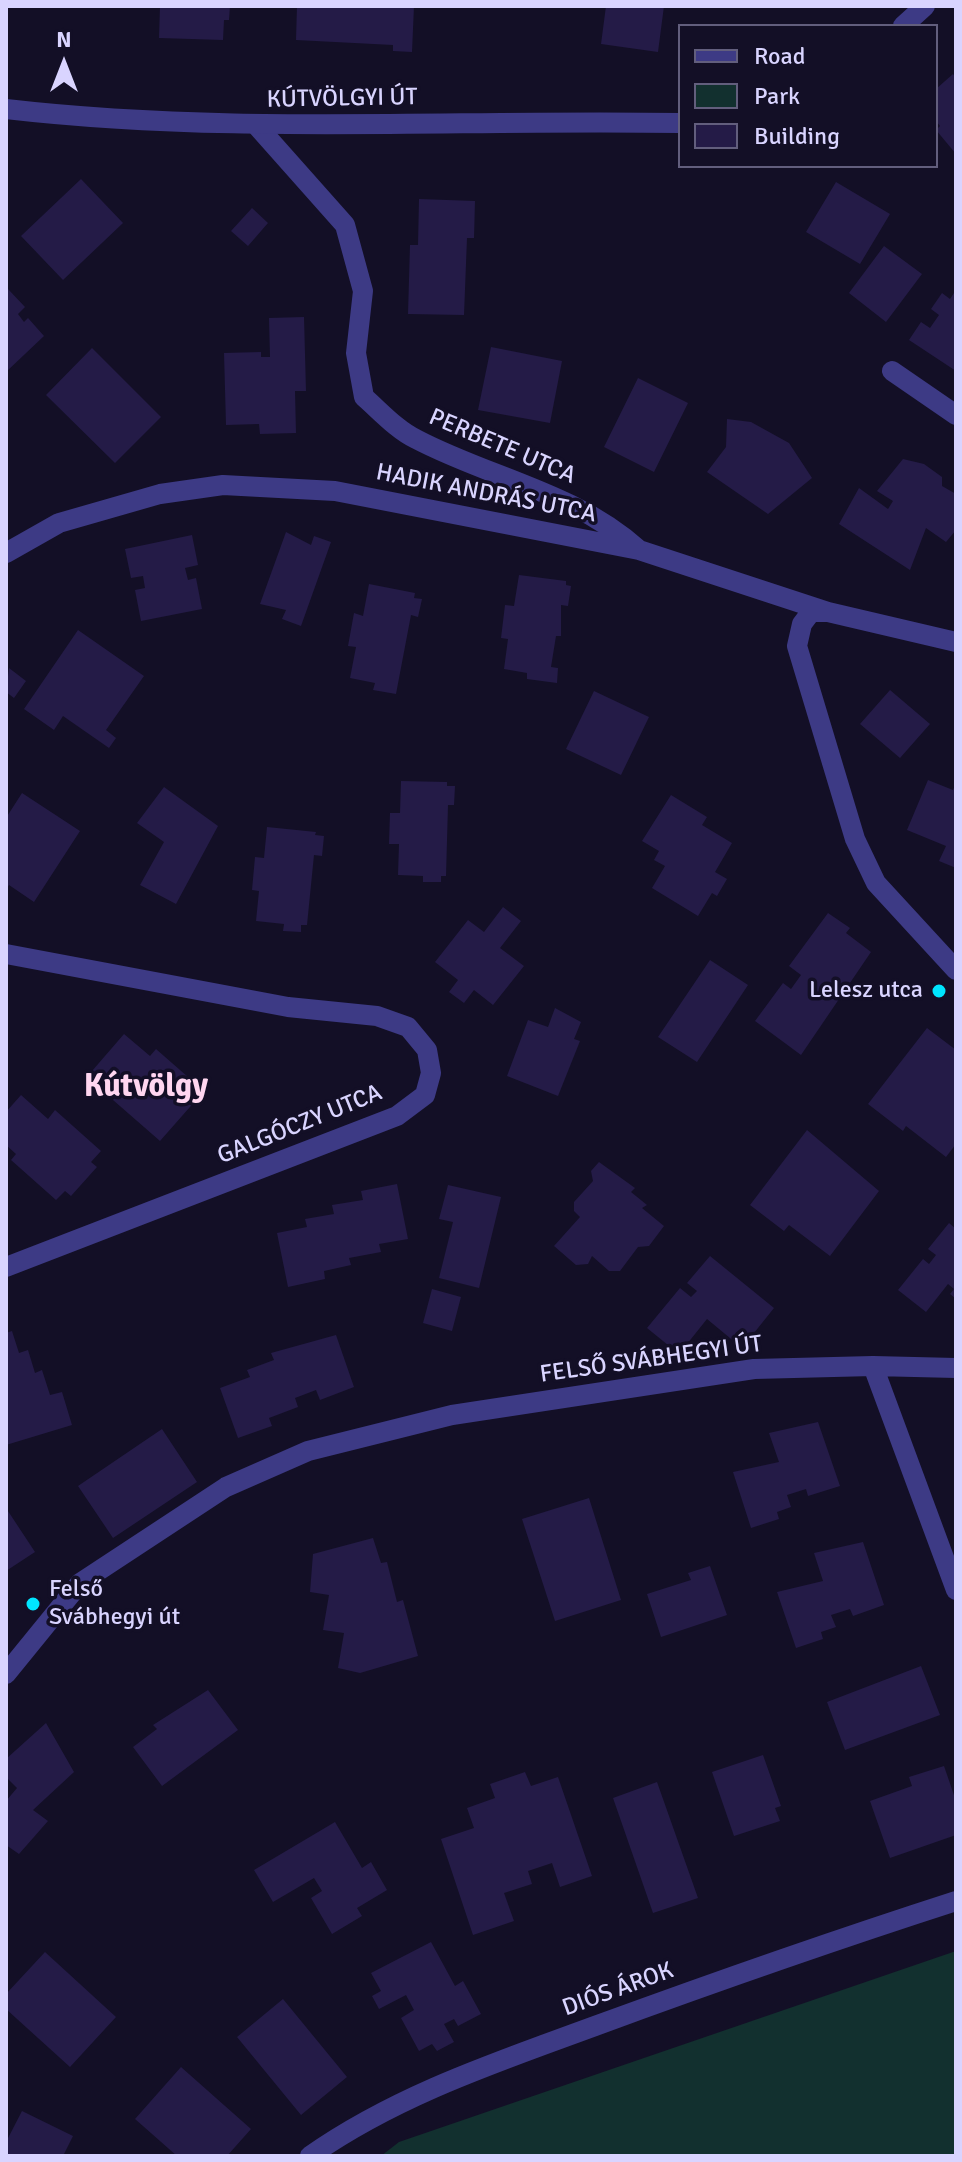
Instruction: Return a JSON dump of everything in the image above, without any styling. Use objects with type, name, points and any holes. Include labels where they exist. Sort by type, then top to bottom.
[{"type":"street","points":[[905,24],[925,6]]},
{"type":"street","name":"KÚTVÖLGYI ÚT","points":[[6,109],[101,120],[258,127],[678,123]]},
{"type":"street","name":"PERBETE UTCA","points":[[258,127],[345,225],[363,291],[356,353],[364,397],[414,439],[557,496],[613,526],[639,550]]},
{"type":"street","points":[[892,371],[956,415]]},
{"type":"street","name":"HADIK ANDRÁS UTCA","points":[[6,553],[59,523],[160,494],[223,485],[335,491],[639,550],[828,612],[956,642]]},
{"type":"street","points":[[828,612],[811,612],[802,624],[797,646],[855,839],[876,883],[956,970]]},
{"type":"street","name":"GALGÓCZY UTCA","points":[[6,954],[288,1007],[377,1016],[408,1027],[427,1050],[431,1073],[425,1095],[397,1116],[6,1267]]},
{"type":"street","points":[[873,1366],[956,1590]]},
{"type":"street","name":"FELSŐ SVÁBHEGYI ÚT","points":[[6,1674],[80,1583],[226,1487],[308,1451],[452,1415],[754,1369],[873,1366],[956,1368]]},
{"type":"street","name":"DIÓS ÁROK","points":[[310,2156],[339,2136],[446,2080],[787,1956],[956,1901]]},
{"type":"green space","points":[[956,1951],[956,2156],[381,2156],[399,2142]]},
{"type":"building","points":[[160,6],[230,6],[229,20],[224,20],[223,40],[159,38]]},
{"type":"building","points":[[297,6],[414,6],[412,52],[393,51],[393,45],[296,40]]},
{"type":"building","points":[[606,6],[664,6],[658,52],[601,44]]},
{"type":"building","points":[[953,74],[956,78],[956,154],[938,132],[938,87]]},
{"type":"building","points":[[81,179],[123,223],[63,280],[21,236]]},
{"type":"building","points":[[836,182],[890,214],[860,264],[806,232]]},
{"type":"building","points":[[419,199],[475,201],[474,238],[467,238],[464,315],[408,314],[410,245],[418,245]]},
{"type":"building","points":[[252,208],[268,223],[248,246],[231,231]]},
{"type":"building","points":[[884,246],[922,274],[886,322],[849,293]]},
{"type":"building","points":[[8,289],[25,307],[18,314],[24,322],[28,318],[44,336],[6,372]]},
{"type":"building","points":[[956,290],[956,371],[909,340],[921,322],[930,328],[939,315],[931,309],[942,293],[950,299]]},
{"type":"building","points":[[304,317],[306,391],[295,391],[296,433],[260,434],[259,424],[226,425],[224,353],[261,352],[261,357],[270,357],[269,318]]},
{"type":"building","points":[[491,347],[562,361],[550,423],[478,410]]},
{"type":"building","points":[[92,348],[161,417],[115,463],[46,395]]},
{"type":"building","points":[[638,378],[688,403],[654,472],[604,447]]},
{"type":"building","points":[[727,419],[751,422],[789,443],[812,478],[768,514],[707,472],[726,447]]},
{"type":"building","points":[[903,459],[924,464],[942,477],[942,486],[956,494],[956,530],[946,542],[926,528],[910,570],[839,524],[859,488],[888,509],[893,501],[877,491]]},
{"type":"building","points":[[286,532],[311,545],[314,536],[331,542],[301,626],[282,619],[286,610],[260,604]]},
{"type":"building","points":[[192,535],[198,565],[185,568],[188,580],[196,578],[202,609],[141,621],[135,590],[145,588],[143,576],[131,578],[125,549]]},
{"type":"building","points":[[519,575],[566,581],[566,585],[571,586],[568,606],[561,605],[561,636],[556,636],[551,667],[558,668],[557,683],[527,679],[527,673],[504,669],[508,639],[501,638],[505,605],[514,606]]},
{"type":"building","points":[[369,584],[415,593],[414,598],[422,599],[418,617],[411,615],[396,694],[373,690],[375,683],[350,678],[356,647],[348,646],[354,613],[363,616]]},
{"type":"building","points":[[78,630],[144,676],[106,730],[116,738],[109,748],[63,716],[54,730],[24,709]]},
{"type":"building","points":[[9,668],[26,681],[14,698],[6,692]]},
{"type":"building","points":[[890,690],[930,724],[900,758],[860,724]]},
{"type":"building","points":[[594,691],[649,717],[621,775],[566,749]]},
{"type":"building","points":[[928,780],[953,790],[956,783],[956,868],[939,861],[946,846],[907,830]]},
{"type":"building","points":[[401,781],[447,782],[447,786],[455,786],[454,805],[448,805],[446,876],[441,876],[441,882],[423,882],[423,876],[398,875],[399,844],[389,844],[390,813],[400,813]]},
{"type":"building","points":[[164,787],[218,826],[176,904],[140,885],[164,842],[137,823]]},
{"type":"building","points":[[22,793],[80,831],[34,902],[9,885],[6,890],[6,818]]},
{"type":"building","points":[[671,795],[707,817],[702,825],[732,843],[715,872],[727,879],[717,896],[712,893],[698,916],[652,888],[665,866],[654,860],[659,851],[642,841]]},
{"type":"building","points":[[267,827],[316,832],[315,835],[324,836],[322,856],[314,855],[307,925],[301,925],[301,932],[283,931],[284,924],[256,921],[259,891],[252,890],[255,857],[264,858]]},
{"type":"building","points":[[503,907],[521,921],[500,948],[524,966],[493,1005],[474,990],[464,1003],[449,992],[458,980],[435,962],[468,920],[484,932]]},
{"type":"building","points":[[828,913],[850,928],[846,933],[871,952],[801,1055],[755,1021],[783,983],[791,989],[801,975],[789,966]]},
{"type":"building","points":[[710,960],[748,985],[697,1062],[658,1037]]},
{"type":"building","points":[[555,1008],[581,1022],[574,1039],[580,1041],[558,1096],[507,1076],[528,1020],[548,1027]]},
{"type":"building","points":[[927,1028],[956,1050],[956,1144],[946,1157],[906,1126],[903,1131],[868,1104]]},
{"type":"building","points":[[124,1034],[150,1056],[156,1049],[204,1091],[160,1141],[113,1100],[118,1094],[92,1071]]},
{"type":"building","points":[[21,1095],[48,1119],[55,1110],[101,1151],[91,1162],[97,1167],[71,1196],[65,1191],[56,1200],[11,1160],[16,1154],[6,1145],[6,1112]]},
{"type":"building","points":[[807,1130],[879,1191],[830,1256],[789,1225],[784,1231],[750,1205]]},
{"type":"building","points":[[599,1162],[635,1188],[631,1192],[647,1205],[642,1208],[664,1226],[649,1246],[638,1247],[620,1271],[609,1271],[592,1256],[588,1264],[576,1265],[554,1246],[580,1217],[574,1211],[574,1202],[593,1181],[591,1171]]},
{"type":"building","points":[[397,1184],[408,1239],[379,1244],[381,1252],[349,1258],[351,1265],[324,1271],[325,1279],[288,1287],[277,1233],[307,1227],[305,1219],[334,1214],[332,1205],[363,1200],[361,1191]]},
{"type":"building","points":[[448,1185],[501,1197],[479,1288],[439,1278],[453,1222],[439,1219]]},
{"type":"building","points":[[949,1223],[956,1229],[956,1299],[950,1294],[954,1289],[948,1284],[926,1312],[898,1290],[923,1259],[929,1264],[936,1255],[928,1249]]},
{"type":"building","points":[[710,1256],[774,1308],[742,1348],[707,1319],[679,1354],[647,1328],[680,1288],[691,1297],[697,1291],[687,1283]]},
{"type":"building","points":[[432,1289],[461,1297],[452,1331],[423,1323]]},
{"type":"building","points":[[12,1331],[19,1353],[28,1350],[35,1373],[42,1370],[50,1395],[62,1392],[72,1425],[6,1445],[6,1333]]},
{"type":"building","points":[[336,1335],[354,1387],[320,1400],[316,1390],[295,1398],[298,1407],[269,1418],[272,1426],[238,1438],[220,1388],[250,1377],[247,1370],[274,1360],[271,1353]]},
{"type":"building","points":[[818,1422],[840,1486],[808,1496],[806,1489],[787,1495],[791,1507],[777,1512],[779,1519],[751,1528],[733,1472],[779,1462],[769,1433]]},
{"type":"building","points":[[162,1429],[197,1482],[113,1538],[78,1486]]},
{"type":"building","points":[[589,1498],[621,1600],[555,1621],[522,1519]]},
{"type":"building","points":[[6,1508],[35,1552],[6,1571]]},
{"type":"building","points":[[373,1538],[381,1563],[387,1562],[397,1602],[403,1600],[418,1656],[360,1673],[338,1668],[344,1633],[323,1630],[329,1595],[310,1592],[313,1554]]},
{"type":"building","points":[[863,1542],[884,1605],[853,1616],[850,1609],[831,1615],[836,1627],[821,1632],[823,1639],[796,1648],[777,1592],[823,1581],[814,1553]]},
{"type":"building","points":[[710,1566],[727,1615],[661,1637],[647,1594],[691,1580],[688,1573]]},
{"type":"building","points":[[921,1666],[940,1715],[845,1750],[827,1702]]},
{"type":"building","points":[[208,1690],[238,1730],[162,1786],[133,1747],[157,1729],[153,1725]]},
{"type":"building","points":[[46,1723],[74,1772],[33,1810],[48,1821],[19,1854],[6,1845],[6,1801],[17,1788],[6,1777],[6,1759]]},
{"type":"building","points":[[763,1755],[781,1806],[775,1808],[780,1821],[734,1836],[712,1772]]},
{"type":"building","points":[[944,1766],[956,1801],[956,1835],[890,1858],[870,1801],[912,1786],[909,1777]]},
{"type":"building","points":[[525,1772],[531,1786],[558,1777],[592,1876],[560,1887],[552,1863],[528,1871],[532,1884],[504,1893],[514,1921],[473,1935],[441,1839],[474,1828],[467,1808],[495,1798],[490,1784]]},
{"type":"building","points":[[657,1782],[698,1898],[653,1913],[613,1798]]},
{"type":"building","points":[[335,1822],[362,1868],[371,1862],[387,1890],[357,1908],[362,1916],[332,1934],[311,1898],[322,1891],[314,1878],[273,1902],[254,1870]]},
{"type":"building","points":[[431,1942],[455,1986],[463,1981],[481,2014],[458,2026],[454,2019],[444,2024],[454,2042],[437,2051],[432,2044],[419,2051],[401,2018],[414,2010],[406,1995],[379,2009],[372,1996],[381,1991],[371,1973]]},
{"type":"building","points":[[45,1952],[116,2017],[70,2067],[6,2009],[6,1994]]},
{"type":"building","points":[[283,1999],[347,2077],[301,2115],[237,2037]]},
{"type":"building","points":[[181,2067],[251,2129],[227,2156],[177,2156],[135,2119]]},
{"type":"building","points":[[22,2111],[73,2136],[63,2156],[6,2156],[6,2142]]},
{"type":"place","name":"Lelesz utca","points":[[939,991]]},
{"type":"place","name":"Felső Svábhegyi út","points":[[33,1604]]},
{"type":"district","name":"Kútvölgy","points":[[146,1088]]}]
